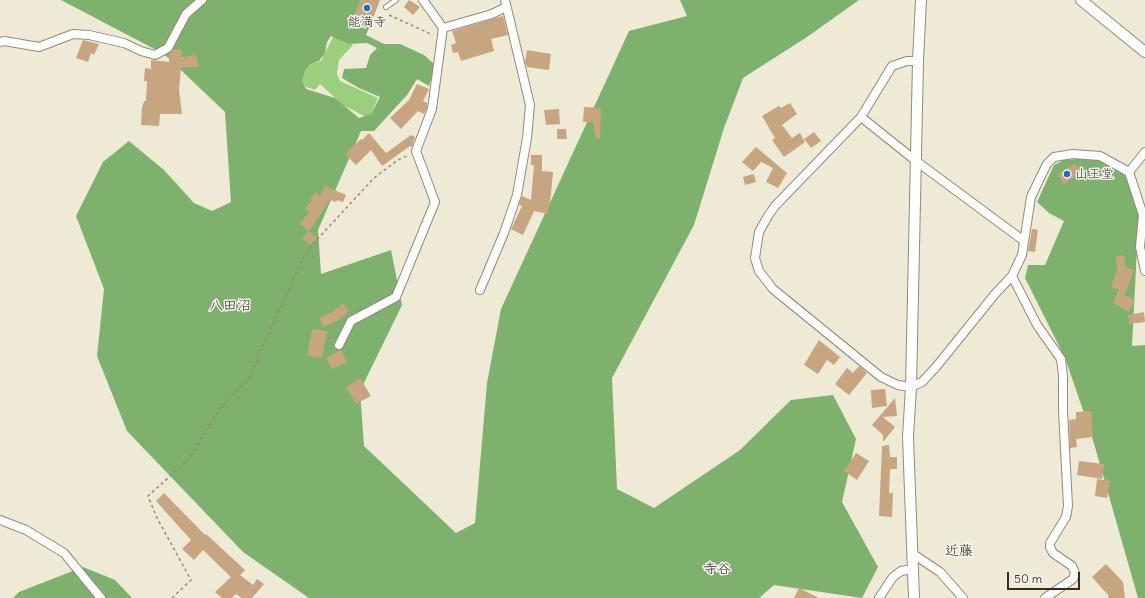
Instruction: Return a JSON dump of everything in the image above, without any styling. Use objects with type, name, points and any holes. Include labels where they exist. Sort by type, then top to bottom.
[{"type":"street","points":[[0,42],[4,41],[39,47],[73,34],[89,35],[124,43],[141,51],[155,55],[168,48],[186,14],[202,0]]},
{"type":"street","points":[[339,345],[351,321],[396,297],[435,202],[416,151],[432,109],[443,28],[423,0]]},
{"type":"street","points":[[914,598],[908,437],[911,387],[918,61],[921,0]]},
{"type":"street","points":[[1081,0],[1145,52]]},
{"type":"street","points":[[443,28],[492,14],[505,3],[530,105],[527,138],[517,195],[504,233],[480,290]]},
{"type":"street","points":[[918,61],[908,61],[892,66],[862,117],[775,206],[759,232],[755,258],[760,271],[773,289],[881,377],[898,385],[911,387],[922,382],[936,367],[994,294],[1012,276],[1022,255],[1031,197],[1047,164],[1054,157],[1073,154],[1100,156],[1129,172],[1143,215],[1140,247],[1145,271]]},
{"type":"street","points":[[862,117],[916,161],[1024,242]]},
{"type":"street","points":[[1129,172],[1145,152]]},
{"type":"street","points":[[1012,276],[1037,325],[1061,359],[1063,376],[1063,411],[1068,506],[1063,523],[1050,543],[1050,547],[1053,553],[1072,566],[1075,573],[1073,579],[1045,598]]},
{"type":"street","points":[[0,520],[26,530],[64,553],[101,598]]},
{"type":"street","points":[[913,554],[940,572],[963,598]]},
{"type":"street","points":[[879,598],[893,577],[901,571],[913,569]]},
{"type":"lane","points":[[386,7],[396,0]]},
{"type":"path","points":[[389,15],[442,39]]},
{"type":"path","points":[[172,598],[191,580],[157,518],[148,496],[189,459],[219,410],[249,377],[303,258],[311,246],[374,178],[398,160],[416,151]]},
{"type":"green space","points":[[61,0],[360,0],[371,23],[366,35],[384,44],[400,44],[424,55],[435,65],[429,86],[417,79],[407,95],[374,131],[361,131],[318,230],[321,274],[391,250],[402,305],[360,391],[364,446],[456,533],[475,523],[487,383],[501,309],[629,31],[687,16],[680,0],[859,0],[807,37],[743,78],[724,128],[694,225],[612,378],[617,489],[654,508],[740,450],[791,400],[833,395],[856,439],[842,502],[878,567],[862,598],[774,585],[759,598],[309,598],[243,552],[127,431],[97,356],[104,289],[76,216],[103,162],[129,141],[164,170],[194,203],[212,211],[231,202],[225,112],[164,54]],"holes":[[[331,36],[349,44],[367,43],[377,48],[370,55],[366,68],[344,69],[342,78],[359,88],[380,97],[371,114],[359,118],[335,98],[306,89],[302,81],[305,71],[309,65],[319,61],[325,53],[327,42]]]},
{"type":"green space","points":[[335,33],[353,45],[339,60],[337,74],[340,81],[378,98],[371,114],[366,117],[343,105],[320,84],[315,90],[304,86],[302,81],[305,71],[309,65],[321,61]]},
{"type":"green space","points":[[1064,160],[1098,160],[1116,169],[1125,176],[1134,191],[1139,209],[1132,346],[1145,345],[1145,598],[1138,598],[1091,433],[1065,358],[1025,278],[1028,265],[1045,265],[1064,221],[1049,213],[1037,202],[1054,165]]},
{"type":"green space","points":[[83,567],[115,580],[132,598],[13,598],[19,592]]},
{"type":"building","name":"能満寺","points":[[360,0],[380,0],[371,23],[354,16]]},
{"type":"building","points":[[409,0],[420,7],[413,15],[404,7]]},
{"type":"building","points":[[503,16],[508,35],[491,39],[494,51],[461,61],[458,52],[453,53],[451,45],[456,43],[452,31]]},
{"type":"building","points":[[83,40],[99,44],[94,55],[91,53],[88,62],[76,58]]},
{"type":"building","points":[[173,49],[182,50],[181,57],[197,55],[198,67],[181,68],[179,90],[182,114],[160,114],[159,126],[141,125],[142,108],[144,101],[146,101],[147,81],[144,81],[145,68],[151,69],[151,60],[169,62],[169,54]]},
{"type":"building","points":[[527,50],[551,54],[549,70],[527,67],[525,62]]},
{"type":"building","points":[[417,84],[429,89],[423,101],[427,103],[427,108],[424,114],[418,111],[401,129],[390,118],[409,100]]},
{"type":"building","points":[[790,103],[797,114],[782,125],[792,138],[800,133],[805,142],[784,157],[772,140],[775,138],[762,116],[779,106],[781,108]]},
{"type":"building","points":[[584,107],[601,108],[600,138],[596,139],[593,122],[583,122]]},
{"type":"building","points":[[559,109],[560,124],[546,125],[544,110]]},
{"type":"building","points":[[557,129],[566,129],[567,139],[557,139]]},
{"type":"building","points":[[814,132],[821,141],[811,148],[804,139]]},
{"type":"building","points":[[369,133],[386,153],[411,135],[415,137],[412,147],[410,146],[382,166],[371,150],[356,165],[345,154]]},
{"type":"building","points":[[756,147],[787,173],[778,188],[766,182],[773,168],[761,162],[753,171],[742,162]]},
{"type":"building","points":[[531,155],[542,155],[542,171],[553,172],[551,194],[548,214],[534,211],[523,235],[511,229],[522,206],[519,205],[522,196],[531,200],[534,165],[531,165]]},
{"type":"building","name":"山王堂","points":[[1075,164],[1079,170],[1074,173],[1076,176],[1064,184],[1058,174]]},
{"type":"building","points":[[754,174],[756,182],[745,185],[743,177]]},
{"type":"building","points":[[325,186],[346,195],[343,202],[330,200],[309,231],[317,238],[310,245],[302,238],[308,231],[300,224],[309,212],[305,209],[312,200],[310,199],[315,192],[320,196]]},
{"type":"building","points":[[1032,229],[1038,230],[1035,252],[1028,251]]},
{"type":"building","points":[[1124,255],[1126,267],[1134,270],[1125,295],[1135,300],[1129,312],[1113,303],[1119,290],[1111,287],[1117,270],[1116,256]]},
{"type":"building","points":[[343,303],[349,311],[339,320],[323,327],[319,318],[331,313]]},
{"type":"building","points":[[1144,312],[1145,322],[1129,324],[1128,315]]},
{"type":"building","points":[[312,329],[327,331],[322,358],[307,356]]},
{"type":"building","points":[[819,340],[840,357],[834,365],[827,360],[818,374],[804,365]]},
{"type":"building","points":[[341,350],[347,362],[332,369],[326,358]]},
{"type":"building","points":[[859,366],[867,373],[849,395],[835,384],[847,368],[853,373]]},
{"type":"building","points":[[360,378],[371,396],[356,404],[346,387]]},
{"type":"building","points":[[885,389],[887,406],[872,408],[871,390]]},
{"type":"building","points":[[895,398],[897,416],[883,417],[895,427],[883,442],[883,435],[872,425]]},
{"type":"building","points":[[1091,411],[1093,437],[1076,439],[1077,447],[1070,448],[1069,420],[1076,419],[1076,412]]},
{"type":"building","points":[[889,445],[890,457],[897,457],[897,469],[890,469],[889,493],[893,493],[892,517],[879,516],[882,446]]},
{"type":"building","points":[[856,453],[869,461],[857,480],[844,471]]},
{"type":"building","points":[[1079,461],[1104,464],[1102,479],[1077,475]]},
{"type":"building","points":[[1097,479],[1110,481],[1107,498],[1095,496]]},
{"type":"building","points":[[164,493],[205,535],[206,534],[245,570],[240,575],[253,585],[257,579],[264,584],[252,598],[242,598],[236,594],[232,598],[222,598],[215,592],[231,577],[203,550],[194,560],[182,549],[191,540],[156,501]]},
{"type":"building","points":[[1106,564],[1123,582],[1125,598],[1109,598],[1092,577]]},
{"type":"building","points":[[799,588],[819,598],[794,598]]},
{"type":"place","name":"能満寺","points":[[367,8]]},
{"type":"place","name":"山王堂","points":[[1067,174]]},
{"type":"district","name":"八田沼","points":[[230,306]]},
{"type":"district","name":"近藤","points":[[959,551]]},
{"type":"district","name":"寺谷","points":[[717,569]]}]
